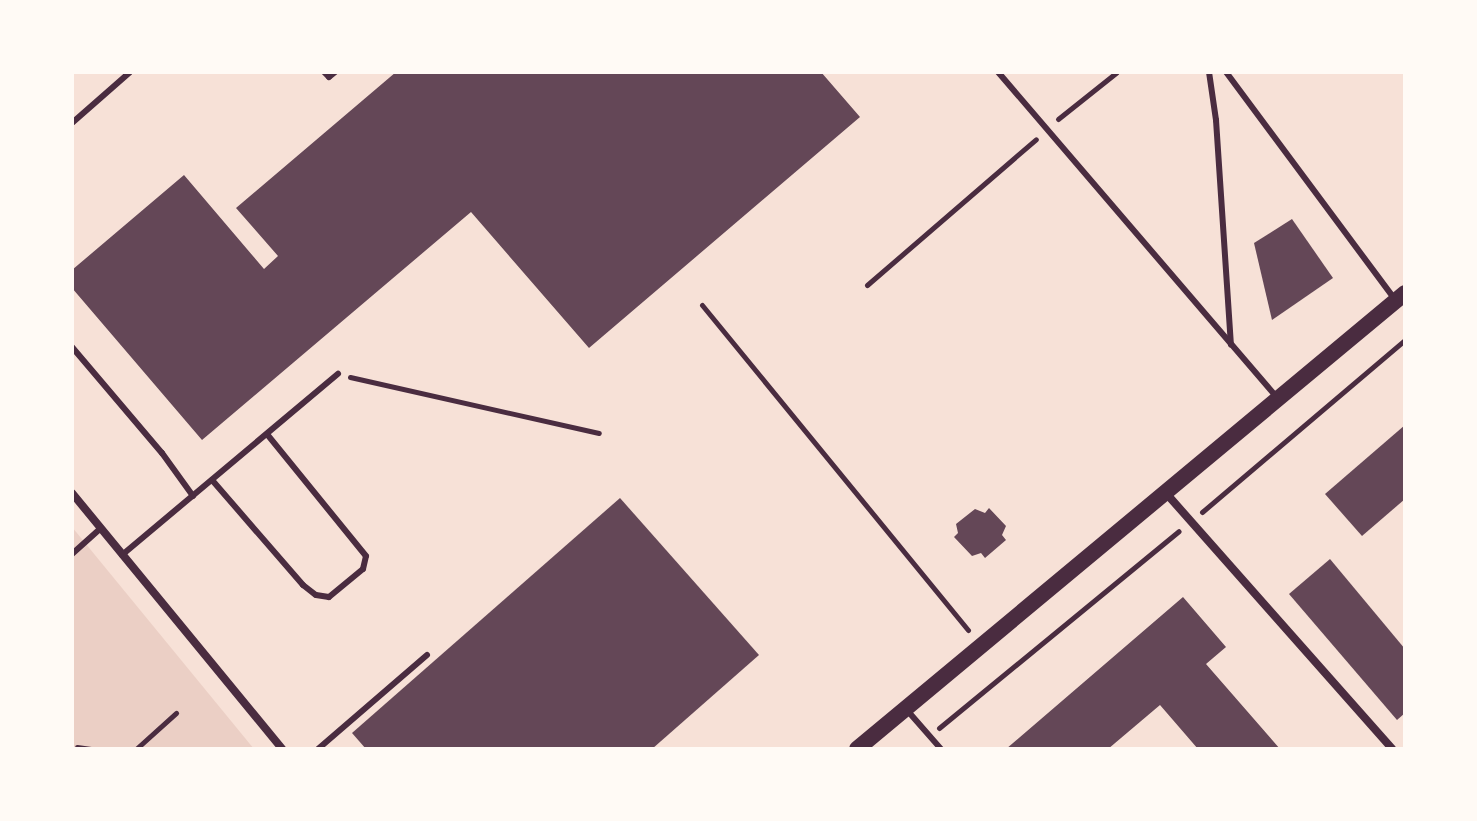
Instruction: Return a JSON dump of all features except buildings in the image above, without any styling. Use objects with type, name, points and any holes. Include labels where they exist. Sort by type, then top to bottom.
[{"type":"main road","points":[[857,749],[1400,297]]},
{"type":"street","points":[[1165,492],[1392,749]]},
{"type":"street","points":[[72,493],[282,749]]},
{"type":"lane","points":[[72,123],[130,72]]},
{"type":"lane","points":[[324,72],[329,77],[335,72]]},
{"type":"lane","points":[[998,72],[1278,399]]},
{"type":"lane","points":[[1209,72],[1216,120],[1231,345]]},
{"type":"lane","points":[[1226,72],[1400,297]]},
{"type":"lane","points":[[72,347],[162,453],[193,496]]},
{"type":"lane","points":[[122,555],[338,374]]},
{"type":"lane","points":[[212,480],[303,585],[316,595],[329,597],[363,569],[366,556],[267,434]]},
{"type":"lane","points":[[72,554],[101,528]]},
{"type":"lane","points":[[318,749],[427,655]]},
{"type":"lane","points":[[906,709],[941,749]]},
{"type":"path","points":[[867,285],[918,244],[1046,129],[1117,72]]},
{"type":"path","points":[[702,305],[981,647]]},
{"type":"path","points":[[929,736],[1405,340]]},
{"type":"path","points":[[338,374],[599,433]]},
{"type":"path","points":[[136,749],[176,713]]},
{"type":"path","points":[[76,748],[91,749]]},
{"type":"shaded area","points":[[72,527],[254,749],[72,749]]}]
